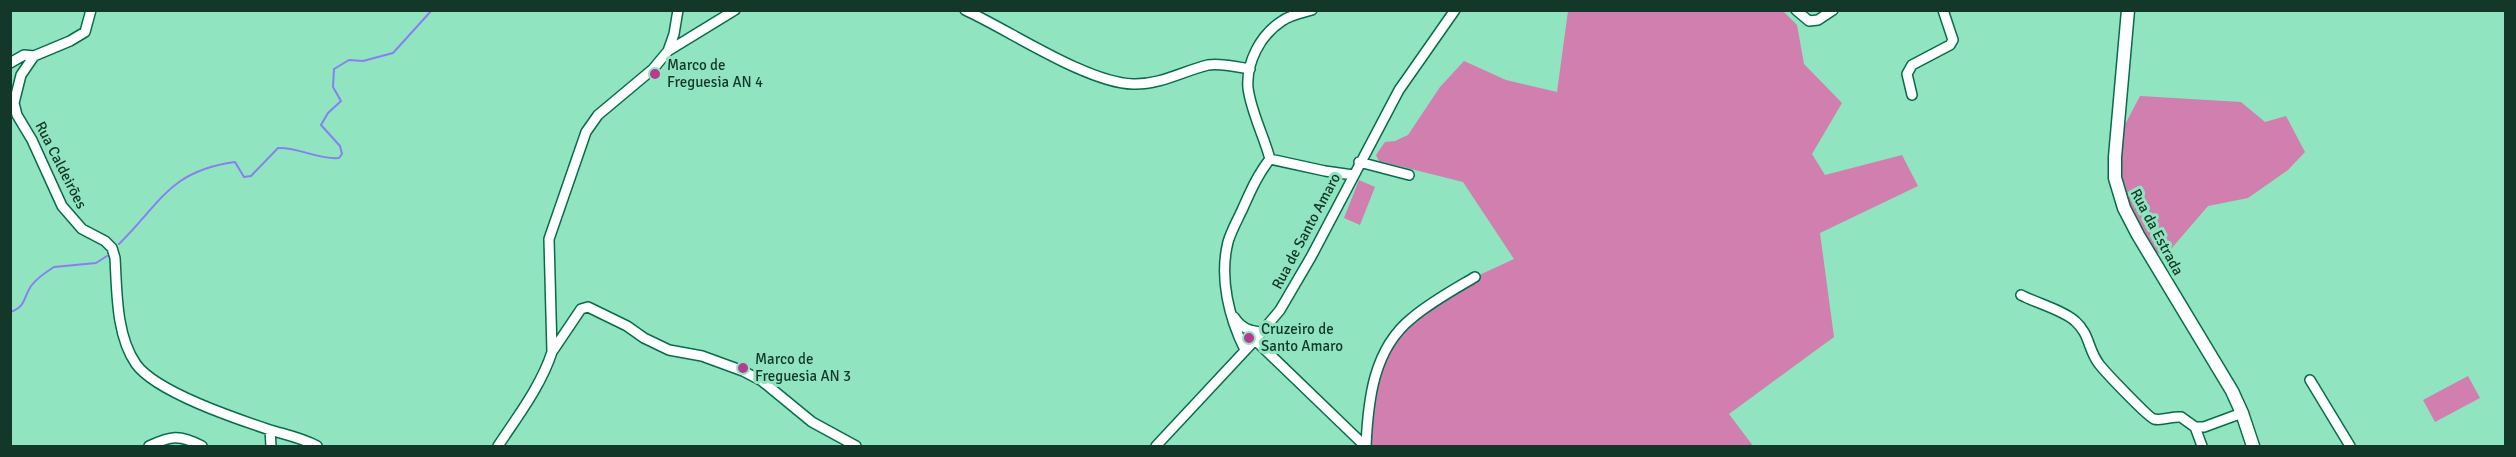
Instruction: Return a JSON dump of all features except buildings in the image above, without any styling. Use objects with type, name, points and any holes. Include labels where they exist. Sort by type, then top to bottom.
[{"type":"main road","name":"Rua da Estrada","points":[[2128,10],[2115,157],[2115,178],[2119,194],[2138,235],[2206,345],[2242,413],[2253,447]]},
{"type":"street","points":[[10,63],[24,55],[34,56],[85,32],[91,10]]},
{"type":"street","points":[[669,51],[678,10]]},
{"type":"street","points":[[552,352],[549,239],[586,132],[598,115],[653,69],[669,51],[735,10]]},
{"type":"street","points":[[965,10],[1059,58],[1116,82],[1133,84],[1156,82],[1216,64],[1250,69]]},
{"type":"street","points":[[1270,159],[1249,91],[1250,69],[1257,49],[1268,33],[1282,21],[1312,10]]},
{"type":"street","name":"Rua de Santo Amaro","points":[[1156,447],[1259,336],[1280,310],[1400,90],[1455,10]]},
{"type":"street","points":[[1796,10],[1809,21],[1818,20],[1833,10]]},
{"type":"street","points":[[1912,95],[1907,74],[1912,65],[1950,45],[1953,40],[1943,10]]},
{"type":"street","name":"Rua Caldeirões","points":[[34,56],[21,75],[15,91],[14,103],[17,115],[33,140],[62,206],[82,229],[105,241],[112,248],[116,258],[120,321],[136,364],[149,378],[165,389],[270,430],[304,439],[317,447]]},
{"type":"street","points":[[1270,159],[1353,175]]},
{"type":"street","points":[[1245,350],[1238,338],[1225,282],[1228,241],[1258,174],[1270,159]]},
{"type":"street","points":[[1359,162],[1409,175]]},
{"type":"street","points":[[1363,446],[1368,401],[1377,371],[1389,344],[1410,319],[1475,278]]},
{"type":"street","points":[[2021,296],[2043,307],[2062,312],[2074,320],[2087,335],[2098,363],[2148,417],[2161,420],[2181,417],[2195,427],[2202,447]]},
{"type":"street","points":[[498,447],[531,396],[552,352],[581,309],[588,307],[669,350],[702,356],[743,371],[762,381],[812,422],[856,447]]},
{"type":"street","points":[[1231,311],[1242,327],[1259,336],[1363,446]]},
{"type":"street","points":[[2310,380],[2350,447]]},
{"type":"street","points":[[2195,427],[2204,427],[2242,413]]},
{"type":"street","points":[[270,430],[271,447]]},
{"type":"street","points":[[149,447],[170,436],[190,440],[202,447]]},
{"type":"shaded area","points":[[1568,11],[1783,11],[1797,25],[1804,64],[1842,103],[1812,154],[1825,175],[1902,155],[1918,186],[1820,233],[1834,337],[1729,414],[1753,446],[1366,446],[1377,371],[1410,319],[1475,277],[1514,259],[1463,182],[1379,161],[1376,155],[1385,142],[1395,141],[1408,135],[1440,87],[1464,61],[1506,80],[1557,92]]},
{"type":"shaded area","points":[[2140,96],[2241,102],[2265,122],[2286,116],[2305,152],[2288,170],[2248,198],[2208,206],[2165,256],[2149,249],[2123,203],[2119,136]]},
{"type":"shaded area","points":[[1359,180],[1375,187],[1360,225],[1344,218]]},
{"type":"shaded area","points":[[2468,376],[2480,398],[2435,422],[2423,400]]},
{"type":"waterway","points":[[119,244],[168,191],[195,173],[213,166],[235,162],[244,177],[251,176],[278,148],[339,158],[342,154],[340,146],[321,125],[328,113],[341,101],[333,87],[334,69],[349,60],[363,61],[393,53],[432,10]]},
{"type":"waterway","points":[[10,312],[22,305],[36,280],[54,267],[96,263],[107,256]]},
{"type":"place","name":"Marco de Freguesia AN 4","points":[[655,74]]},
{"type":"place","name":"Cruzeiro de Santo Amaro","points":[[1249,338]]},
{"type":"place","name":"Marco de Freguesia AN 3","points":[[743,368]]}]
